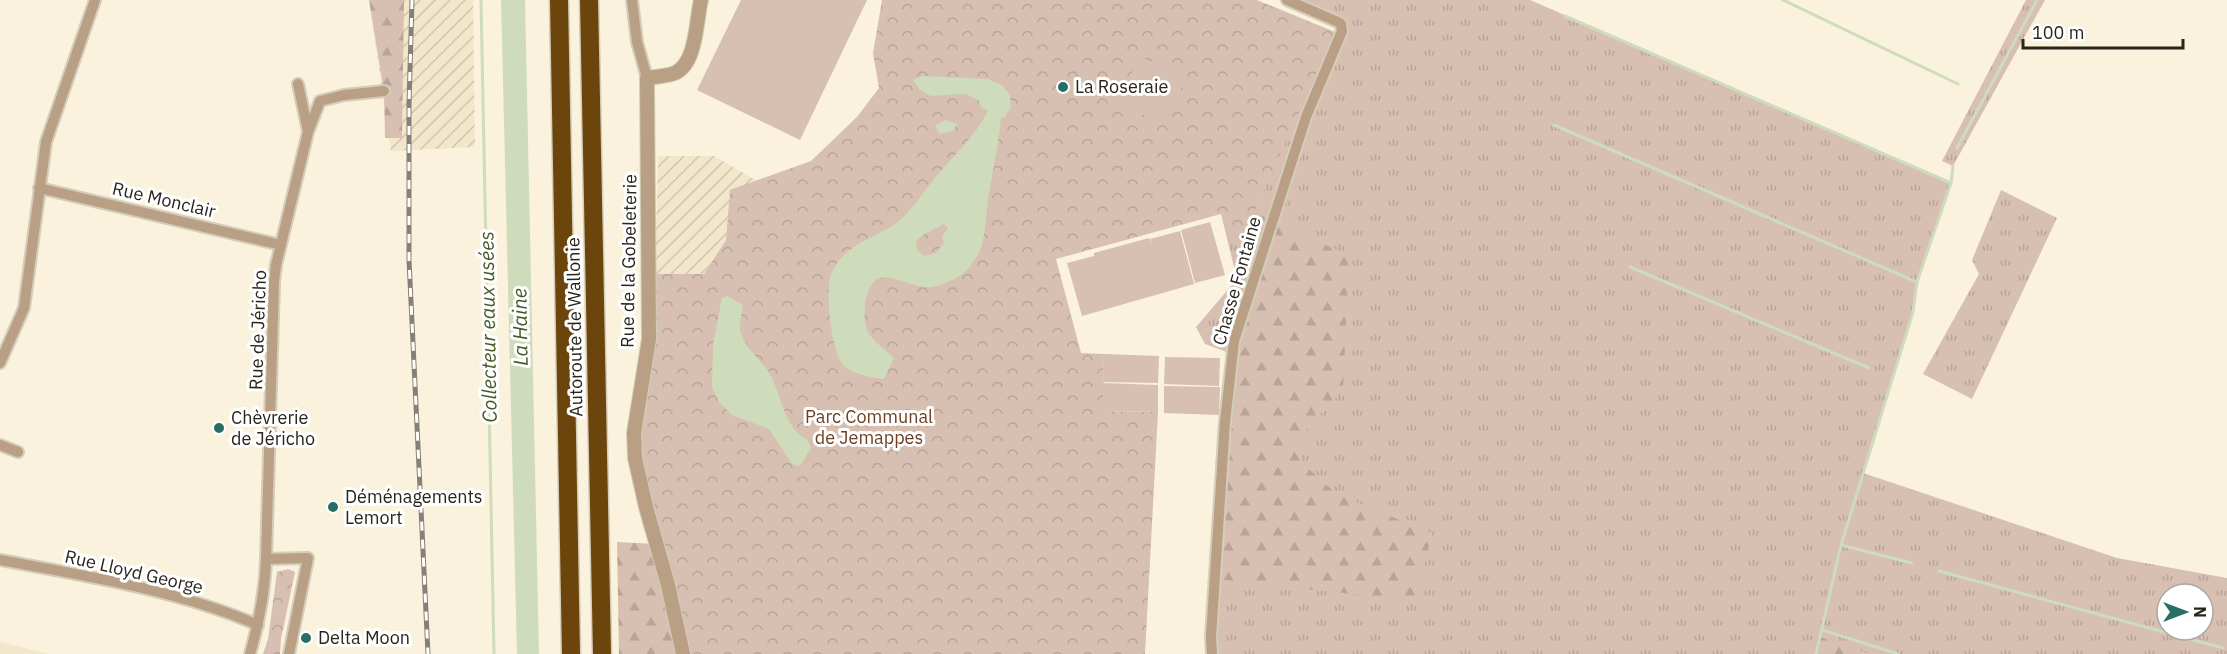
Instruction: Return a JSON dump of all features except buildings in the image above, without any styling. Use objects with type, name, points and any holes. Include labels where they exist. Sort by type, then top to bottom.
[{"type":"highway","name":"Autoroute de Wallonie","points":[[559,0],[571,654]]},
{"type":"highway","name":"Autoroute de Wallonie","points":[[589,0],[602,654]]},
{"type":"street","points":[[0,363],[24,308],[48,135],[95,0]]},
{"type":"street","points":[[632,0],[637,42],[647,78],[675,73],[688,58],[692,50],[701,0]]},
{"type":"street","name":"Chasse Fontaine","points":[[1212,654],[1211,637],[1226,422],[1234,341],[1306,117],[1342,31],[1341,24],[1338,22],[1287,0]]},
{"type":"street","name":"Rue de la Gobeleterie","points":[[647,78],[649,339],[634,433],[635,458],[668,585],[682,654]]},
{"type":"street","points":[[298,84],[308,132]]},
{"type":"street","name":"Rue de Jéricho","points":[[250,654],[265,590],[274,282],[281,244],[308,132],[320,100],[384,91]]},
{"type":"street","name":"Rue Monclair","points":[[39,188],[281,244]]},
{"type":"street","points":[[0,446],[18,452]]},
{"type":"street","points":[[266,559],[308,558],[289,654]]},
{"type":"street","name":"Rue Lloyd George","points":[[0,560],[184,598],[221,609],[258,625]]},
{"type":"shaded area","points":[[369,0],[473,0],[475,147],[391,151]]},
{"type":"shaded area","points":[[658,156],[714,156],[757,181],[730,191],[726,240],[704,274],[655,274]]},
{"type":"shaded area","points":[[0,642],[17,646],[49,654],[0,654]]},
{"type":"green space","points":[[369,0],[404,0],[402,138],[385,138],[384,91]]},
{"type":"green space","points":[[741,0],[867,0],[800,140],[697,90]]},
{"type":"green space","name":"Parc Communal de Jemappes","points":[[882,0],[1257,0],[1335,32],[1244,235],[1221,214],[1056,259],[1081,353],[1104,354],[1103,411],[1158,412],[1145,654],[685,654],[637,458],[650,274],[704,274],[726,240],[730,190],[811,161],[857,117],[879,88],[873,53]]},
{"type":"green space","points":[[1303,0],[1530,0],[1951,183],[1917,282],[1913,312],[1863,473],[2117,558],[2227,578],[2227,654],[1212,654],[1232,354],[1205,344],[1196,327],[1237,279],[1221,214],[1244,234],[1341,16]]},
{"type":"green space","points":[[2026,0],[2045,0],[1953,166],[1942,161]]},
{"type":"green space","points":[[1139,56],[1186,77],[1166,124],[1119,104]]},
{"type":"green space","points":[[2001,190],[2057,218],[1972,399],[1923,374],[1979,274],[1972,260]]},
{"type":"green space","points":[[1275,211],[1285,216],[1297,231],[1349,256],[1343,390],[1295,442],[1303,464],[1338,495],[1432,533],[1416,601],[1216,579],[1234,341]]},
{"type":"green space","points":[[1210,222],[1225,275],[1195,283],[1181,230]]},
{"type":"green space","points":[[1180,231],[1194,284],[1082,316],[1067,263],[1149,238],[1152,245],[1150,239]]},
{"type":"green space","points":[[1104,354],[1159,356],[1158,383],[1103,382]]},
{"type":"green space","points":[[1165,357],[1220,358],[1219,386],[1164,384]]},
{"type":"green space","points":[[1103,383],[1158,385],[1158,412],[1103,411]]},
{"type":"green space","points":[[1164,386],[1220,387],[1219,415],[1164,413]]},
{"type":"green space","points":[[617,542],[656,544],[683,654],[619,654]]},
{"type":"green space","points":[[288,569],[295,572],[280,654],[263,654],[268,639],[277,572]]},
{"type":"green space","points":[[1820,637],[1869,654],[1816,654]]},
{"type":"water","name":"La Haine","points":[[501,0],[525,0],[539,654],[517,654]]},
{"type":"water","points":[[922,76],[988,79],[1002,85],[1010,95],[1011,107],[1004,118],[1001,117],[983,242],[969,268],[957,277],[937,286],[922,287],[891,278],[882,278],[874,281],[869,290],[865,306],[865,324],[875,341],[894,358],[884,379],[854,372],[840,361],[833,338],[829,311],[830,278],[839,260],[847,252],[895,224],[907,213],[970,138],[988,111],[982,108],[978,100],[965,94],[931,96],[920,90],[913,80]],"holes":[[[944,224],[948,228],[942,237],[944,243],[936,253],[924,256],[917,250],[916,241],[923,235]]]},
{"type":"water","points":[[946,120],[957,124],[953,131],[940,134],[935,126]]},
{"type":"water","points":[[727,296],[743,305],[740,330],[743,338],[768,371],[793,428],[807,439],[811,448],[800,466],[792,464],[769,429],[732,415],[719,402],[712,387],[713,344],[722,298]]},
{"type":"waterway","name":"Collecteur eaux usées","points":[[481,0],[494,654]]},
{"type":"waterway","points":[[1783,0],[1958,84]]},
{"type":"waterway","points":[[1957,148],[2037,0]]},
{"type":"waterway","points":[[1565,16],[1951,183]]},
{"type":"waterway","points":[[1554,125],[1917,282]]},
{"type":"waterway","points":[[1816,654],[1841,545],[1913,312],[1917,282],[1951,183],[1953,166]]},
{"type":"waterway","points":[[1630,267],[1869,368]]},
{"type":"waterway","points":[[1841,545],[1912,563]]},
{"type":"waterway","points":[[1939,571],[2223,648]]},
{"type":"waterway","points":[[1823,630],[1898,654]]},
{"type":"railway","points":[[412,0],[409,260],[428,654]]},
{"type":"place","name":"La Roseraie","points":[[1063,87]]},
{"type":"place","name":"Chèvrerie de Jéricho","points":[[219,428]]},
{"type":"place","name":"Déménagements Lemort","points":[[333,507]]},
{"type":"place","name":"Delta Moon","points":[[306,638]]}]
